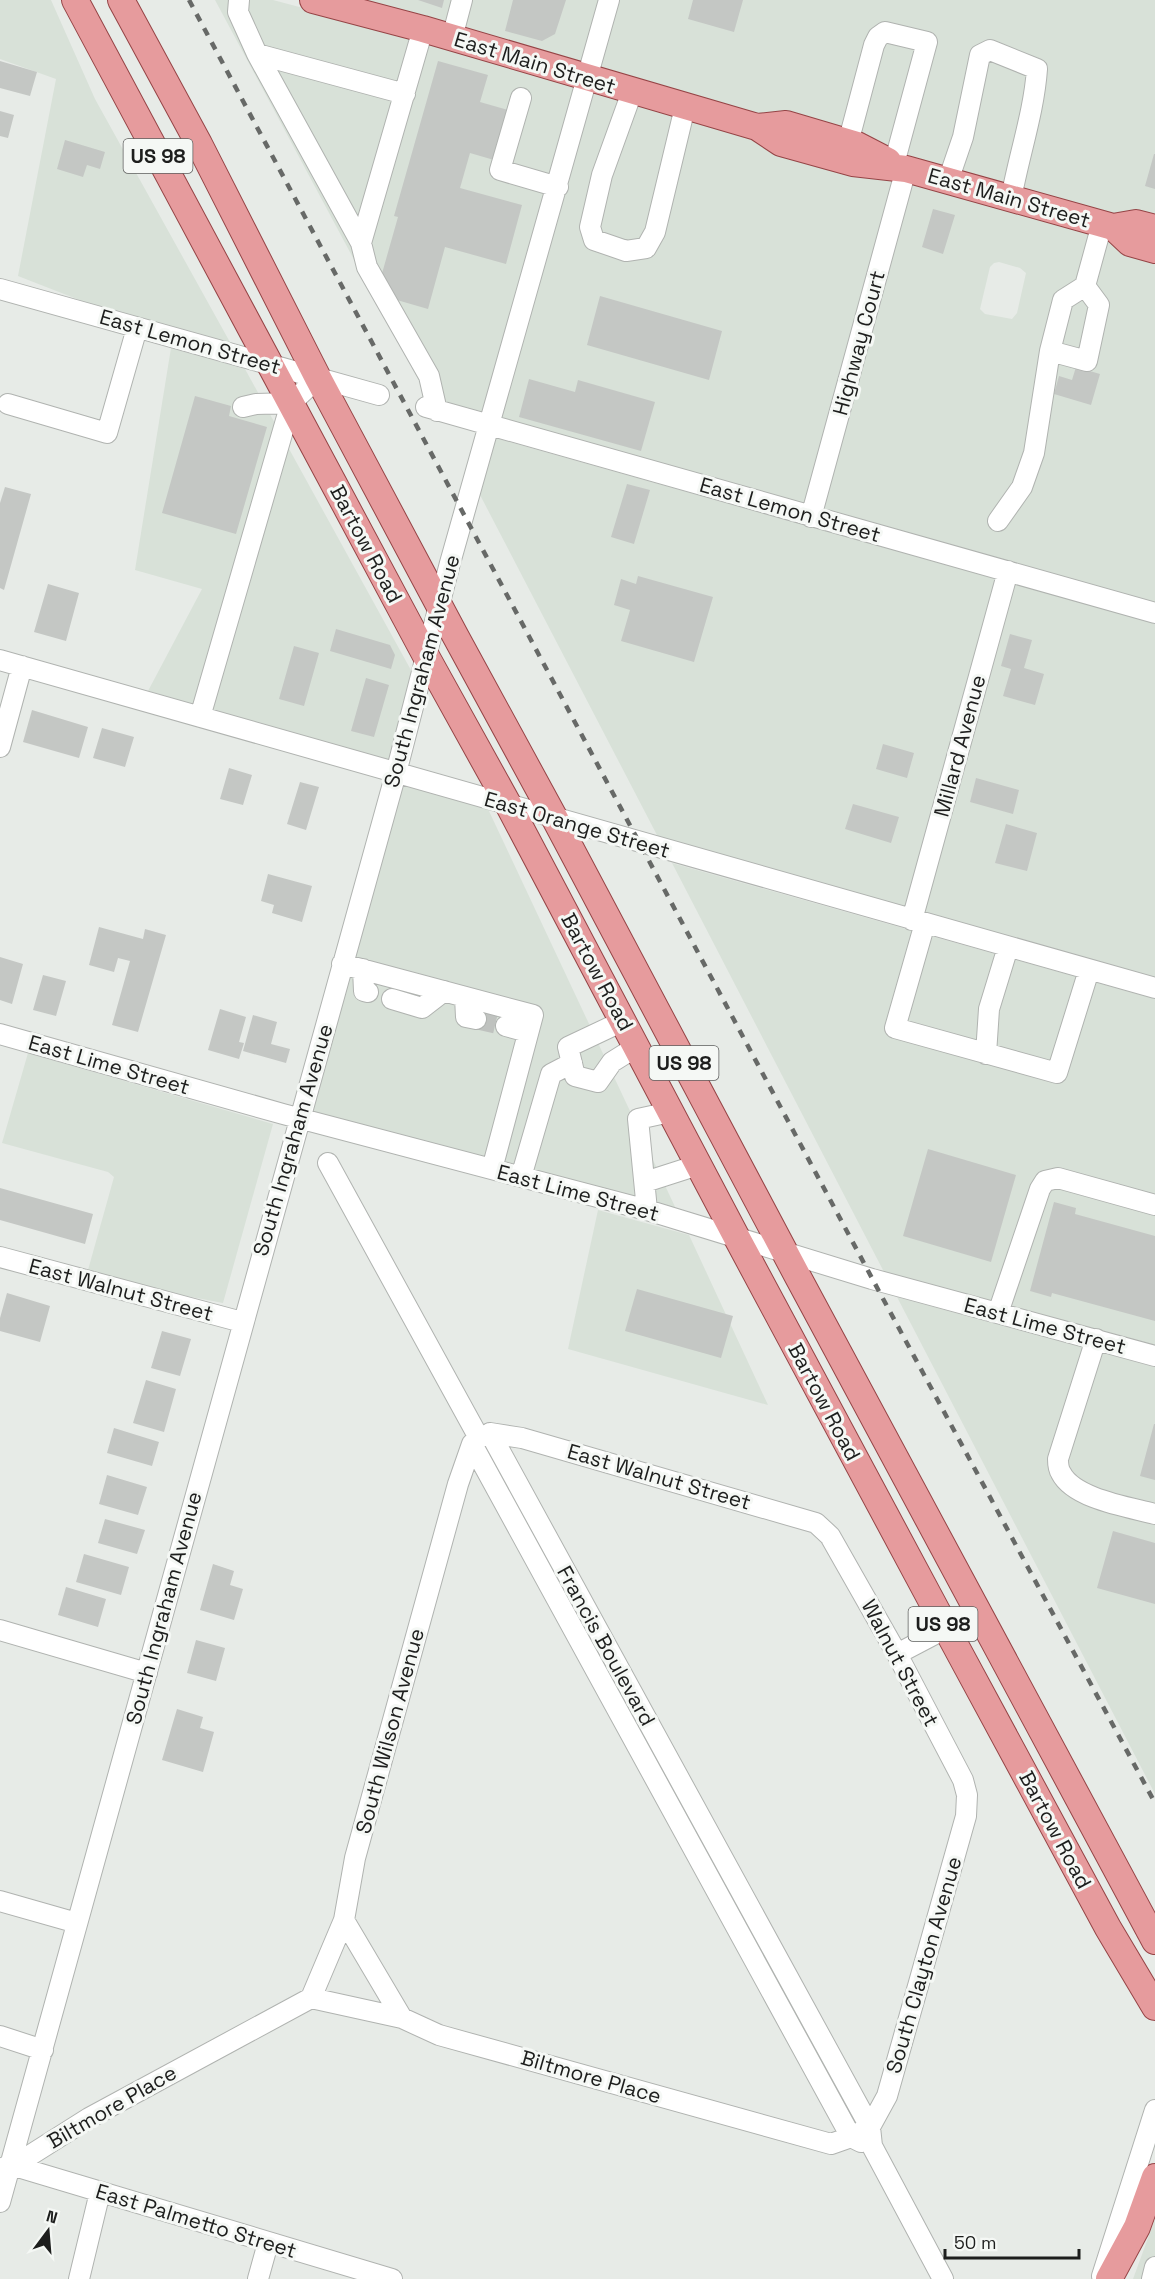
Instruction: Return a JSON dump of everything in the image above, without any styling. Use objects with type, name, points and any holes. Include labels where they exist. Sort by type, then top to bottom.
[{"type":"main road","name":"Bartow Road","points":[[75,0],[426,656],[508,804],[736,1238],[1108,1928],[1155,2007]]},
{"type":"main road","name":"Bartow Road","points":[[121,0],[199,144],[318,378],[438,605],[554,817],[977,1612],[1155,1941]]},
{"type":"main road","name":"East Main Street","points":[[313,0],[360,6],[452,38],[757,127],[781,143],[852,163],[900,166]]},
{"type":"main road","name":"East Main Street","points":[[757,127],[786,124],[848,142],[900,166],[1011,199],[1107,225],[1136,223],[1155,228]]},
{"type":"main road","name":"East Main Street","points":[[1107,225],[1130,243],[1155,250]]},
{"type":"main road","points":[[1109,2279],[1137,2227],[1155,2177]]},
{"type":"street","points":[[238,0],[238,12],[257,54],[361,243]]},
{"type":"street","points":[[452,38],[462,0]]},
{"type":"street","name":"South Ingraham Avenue","points":[[0,2202],[5,2167],[43,2050],[242,1322],[396,773],[438,605],[609,0]]},
{"type":"street","points":[[361,243],[423,29]]},
{"type":"street","name":"Highway Court","points":[[811,516],[900,166],[927,42],[885,32],[878,37],[873,45],[848,142]]},
{"type":"street","points":[[948,181],[963,137],[980,55],[990,50],[1037,69],[1035,92],[1019,154],[1011,199]]},
{"type":"street","points":[[257,54],[405,94]]},
{"type":"street","points":[[632,92],[602,175],[590,227],[594,240],[626,251],[646,248],[655,232],[686,107]]},
{"type":"street","points":[[521,98],[500,170],[558,187]]},
{"type":"street","points":[[998,521],[1022,487],[1034,453],[1050,351],[1063,300],[1085,286],[1107,225]]},
{"type":"street","name":"East Lemon Street","points":[[361,243],[367,267],[429,376],[432,409],[1155,613]]},
{"type":"street","points":[[1050,351],[1087,361],[1099,305],[1085,286]]},
{"type":"street","name":"East Lemon Street","points":[[0,289],[380,395]]},
{"type":"street","points":[[8,404],[107,433],[137,328]]},
{"type":"street","points":[[200,717],[291,403],[318,378]]},
{"type":"street","points":[[243,407],[256,404],[291,403]]},
{"type":"street","name":"Millard Avenue","points":[[986,1053],[895,1028],[919,922],[1008,571]]},
{"type":"street","name":"East Orange Street","points":[[0,660],[1155,988]]},
{"type":"street","points":[[0,747],[22,666]]},
{"type":"street","points":[[1008,947],[989,1009],[986,1053],[1057,1073],[1089,970]]},
{"type":"street","points":[[342,964],[533,1015],[492,1169]]},
{"type":"street","points":[[363,969],[364,991],[368,992]]},
{"type":"street","points":[[392,999],[422,1008],[444,991]]},
{"type":"street","points":[[465,997],[466,1017],[476,1019]]},
{"type":"street","points":[[622,1021],[568,1047],[576,1076],[598,1082],[612,1062],[636,1047]]},
{"type":"street","points":[[506,1026],[528,1032]]},
{"type":"street","points":[[598,1034],[612,1062]]},
{"type":"street","name":"East Lime Street","points":[[0,1035],[300,1119],[647,1210],[872,1279],[1155,1356]]},
{"type":"street","points":[[521,1177],[551,1074],[572,1063]]},
{"type":"street","points":[[647,1210],[638,1119],[670,1112]]},
{"type":"street","name":"Francis Boulevard","points":[[328,1163],[480,1438],[618,1667],[744,1896],[871,2136],[943,2279]]},
{"type":"street","points":[[645,1182],[698,1165]]},
{"type":"street","points":[[998,1313],[1040,1189],[1045,1181],[1059,1178],[1155,1205]]},
{"type":"street","name":"East Walnut Street","points":[[0,1257],[242,1322]]},
{"type":"street","points":[[1096,1339],[1058,1459],[1061,1474],[1075,1488],[1091,1496],[1155,1514]]},
{"type":"street","name":"East Walnut Street","points":[[480,1438],[522,1438],[816,1522],[824,1530]]},
{"type":"street","name":"Francis Boulevard","points":[[480,1438],[599,1678],[851,2138]]},
{"type":"street","name":"South Wilson Avenue","points":[[344,1920],[355,1858],[480,1438]]},
{"type":"street","name":"Walnut Street","points":[[824,1530],[830,1536],[897,1654],[963,1780],[967,1800]]},
{"type":"street","points":[[897,1654],[977,1612]]},
{"type":"street","points":[[0,1630],[147,1673]]},
{"type":"street","points":[[599,1678],[618,1667]]},
{"type":"street","name":"South Clayton Avenue","points":[[871,2136],[887,2096],[958,1847],[967,1800]]},
{"type":"street","points":[[725,1907],[744,1896]]},
{"type":"street","points":[[0,1901],[77,1923]]},
{"type":"street","points":[[311,1998],[344,1920]]},
{"type":"street","points":[[344,1920],[402,2018]]},
{"type":"street","name":"Biltmore Place","points":[[5,2167],[89,2118],[311,1998],[402,2018],[439,2035],[831,2144],[851,2138],[871,2136]]},
{"type":"street","points":[[0,2036],[43,2050]]},
{"type":"street","points":[[1101,2279],[1155,2110]]},
{"type":"street","name":"East Palmetto Street","points":[[5,2167],[21,2168],[392,2279]]},
{"type":"street","points":[[79,2279],[100,2192]]},
{"type":"street","points":[[258,2279],[268,2243]]},
{"type":"street","points":[[1152,2279],[1155,2267]]},
{"type":"shaded area","points":[[0,0],[51,0],[95,99],[231,344],[82,301],[18,276],[56,79],[0,59]]},
{"type":"shaded area","points":[[215,0],[273,0],[420,39],[576,85],[484,413],[427,396]]},
{"type":"shaded area","points":[[354,0],[599,0],[581,66]]},
{"type":"shaded area","points":[[619,0],[1155,0],[1155,218],[1138,213],[1105,214],[1100,210],[1098,212],[599,71]]},
{"type":"shaded area","points":[[593,91],[748,136],[749,139],[755,138],[894,178],[805,504],[501,418]]},
{"type":"shaded area","points":[[912,182],[1099,234],[1127,252],[1155,260],[1155,602],[823,509]],"holes":[[[999,262],[1020,268],[1026,273],[1017,313],[1012,319],[985,314],[980,309],[990,267]]]},
{"type":"shaded area","points":[[171,348],[245,369],[412,672],[389,760],[148,691],[202,589],[135,570]]},
{"type":"shaded area","points":[[496,438],[996,579],[906,908],[658,837],[479,493]]},
{"type":"shaded area","points":[[1014,584],[1155,623],[1155,977],[924,912]]},
{"type":"shaded area","points":[[402,785],[488,809],[677,1211],[311,1111]]},
{"type":"shaded area","points":[[672,863],[1155,999],[1155,1345],[884,1272]]},
{"type":"shaded area","points":[[28,1053],[273,1124],[223,1303],[171,1293],[88,1270],[114,1177],[108,1172],[2,1143]]},
{"type":"shaded area","points":[[598,1210],[689,1235],[768,1405],[568,1349]]},
{"type":"shaded area","points":[[897,1297],[1155,1367],[1155,1794]]},
{"type":"shaded area","points":[[1155,2219],[1155,2279],[1133,2279]]},
{"type":"building","points":[[418,0],[444,0],[442,8]]},
{"type":"building","points":[[513,0],[566,0],[555,34],[542,41],[505,31]]},
{"type":"building","points":[[693,0],[743,0],[734,32],[688,19]]},
{"type":"building","points":[[0,61],[37,72],[30,96],[0,88]]},
{"type":"building","points":[[438,61],[488,75],[480,102],[508,110],[494,160],[470,153],[460,188],[522,205],[506,264],[445,247],[428,309],[390,298],[381,277],[398,217],[394,216]]},
{"type":"building","points":[[0,111],[14,115],[8,138],[0,136]]},
{"type":"building","points":[[65,140],[105,152],[100,169],[87,165],[83,177],[57,169]]},
{"type":"building","points":[[1155,154],[1155,189],[1145,186]]},
{"type":"building","points":[[933,209],[955,215],[943,254],[922,247]]},
{"type":"building","points":[[600,296],[722,331],[709,380],[587,345]]},
{"type":"building","points":[[1076,367],[1100,374],[1091,405],[1054,394],[1059,376],[1072,380]]},
{"type":"building","points":[[529,379],[575,392],[578,380],[655,402],[641,451],[519,417]]},
{"type":"building","points":[[195,396],[231,406],[229,416],[267,427],[236,534],[162,513]]},
{"type":"building","points":[[627,484],[650,490],[634,544],[611,537]]},
{"type":"building","points":[[5,487],[31,494],[4,590],[0,588],[0,503]]},
{"type":"building","points":[[638,576],[713,597],[694,662],[621,641],[630,610],[614,605],[621,579],[636,584]]},
{"type":"building","points":[[48,584],[79,593],[66,641],[34,632]]},
{"type":"building","points":[[336,629],[390,645],[395,655],[391,669],[330,651]]},
{"type":"building","points":[[1010,634],[1032,640],[1024,668],[1044,674],[1035,705],[1003,696],[1011,669],[1001,666]]},
{"type":"building","points":[[294,646],[319,653],[304,706],[279,699]]},
{"type":"building","points":[[366,678],[389,685],[374,737],[351,731]]},
{"type":"building","points":[[32,710],[88,727],[79,758],[23,742]]},
{"type":"building","points":[[102,728],[134,737],[125,767],[93,758]]},
{"type":"building","points":[[883,744],[914,753],[907,778],[876,769]]},
{"type":"building","points":[[229,768],[252,775],[243,805],[220,799]]},
{"type":"building","points":[[976,778],[1019,790],[1013,814],[970,802]]},
{"type":"building","points":[[300,782],[319,787],[306,830],[287,824]]},
{"type":"building","points":[[853,804],[899,817],[891,843],[845,829]]},
{"type":"building","points":[[1006,824],[1037,833],[1027,871],[995,863]]},
{"type":"building","points":[[268,874],[312,886],[302,922],[272,913],[274,905],[261,901]]},
{"type":"building","points":[[99,927],[143,939],[145,929],[166,935],[138,1032],[112,1025],[130,961],[118,958],[114,972],[89,965]]},
{"type":"building","points":[[0,957],[23,964],[12,1004],[0,1000]]},
{"type":"building","points":[[43,975],[66,981],[56,1016],[33,1010]]},
{"type":"building","points":[[220,1009],[246,1017],[239,1042],[244,1043],[239,1059],[208,1050]]},
{"type":"building","points":[[253,1015],[277,1022],[271,1044],[290,1049],[286,1063],[243,1051]]},
{"type":"building","points":[[928,1149],[1016,1175],[991,1262],[903,1236]]},
{"type":"building","points":[[0,1188],[93,1214],[85,1244],[0,1220]]},
{"type":"building","points":[[1054,1202],[1076,1208],[1075,1214],[1155,1236],[1155,1321],[1052,1293],[1051,1297],[1030,1291]]},
{"type":"building","points":[[637,1289],[733,1316],[721,1358],[625,1331]]},
{"type":"building","points":[[7,1293],[50,1306],[40,1342],[0,1331],[0,1318]]},
{"type":"building","points":[[162,1331],[191,1339],[180,1376],[151,1368]]},
{"type":"building","points":[[146,1380],[176,1389],[164,1432],[133,1423]]},
{"type":"building","points":[[1155,1424],[1155,1480],[1140,1476]]},
{"type":"building","points":[[114,1428],[159,1442],[152,1466],[107,1453]]},
{"type":"building","points":[[107,1475],[147,1487],[138,1515],[99,1504]]},
{"type":"building","points":[[105,1519],[145,1530],[137,1554],[98,1543]]},
{"type":"building","points":[[1113,1531],[1155,1543],[1155,1604],[1097,1588]]},
{"type":"building","points":[[84,1554],[129,1567],[121,1595],[76,1582]]},
{"type":"building","points":[[213,1564],[234,1571],[230,1585],[243,1589],[234,1620],[200,1610]]},
{"type":"building","points":[[66,1587],[106,1599],[98,1627],[58,1615]]},
{"type":"building","points":[[196,1640],[225,1648],[216,1681],[187,1673]]},
{"type":"building","points":[[177,1709],[203,1717],[200,1728],[214,1732],[203,1772],[162,1760]]},
{"type":"tunnel","points":[[476,1019],[506,1026]]},
{"type":"railway","points":[[189,0],[1155,1803]]}]
